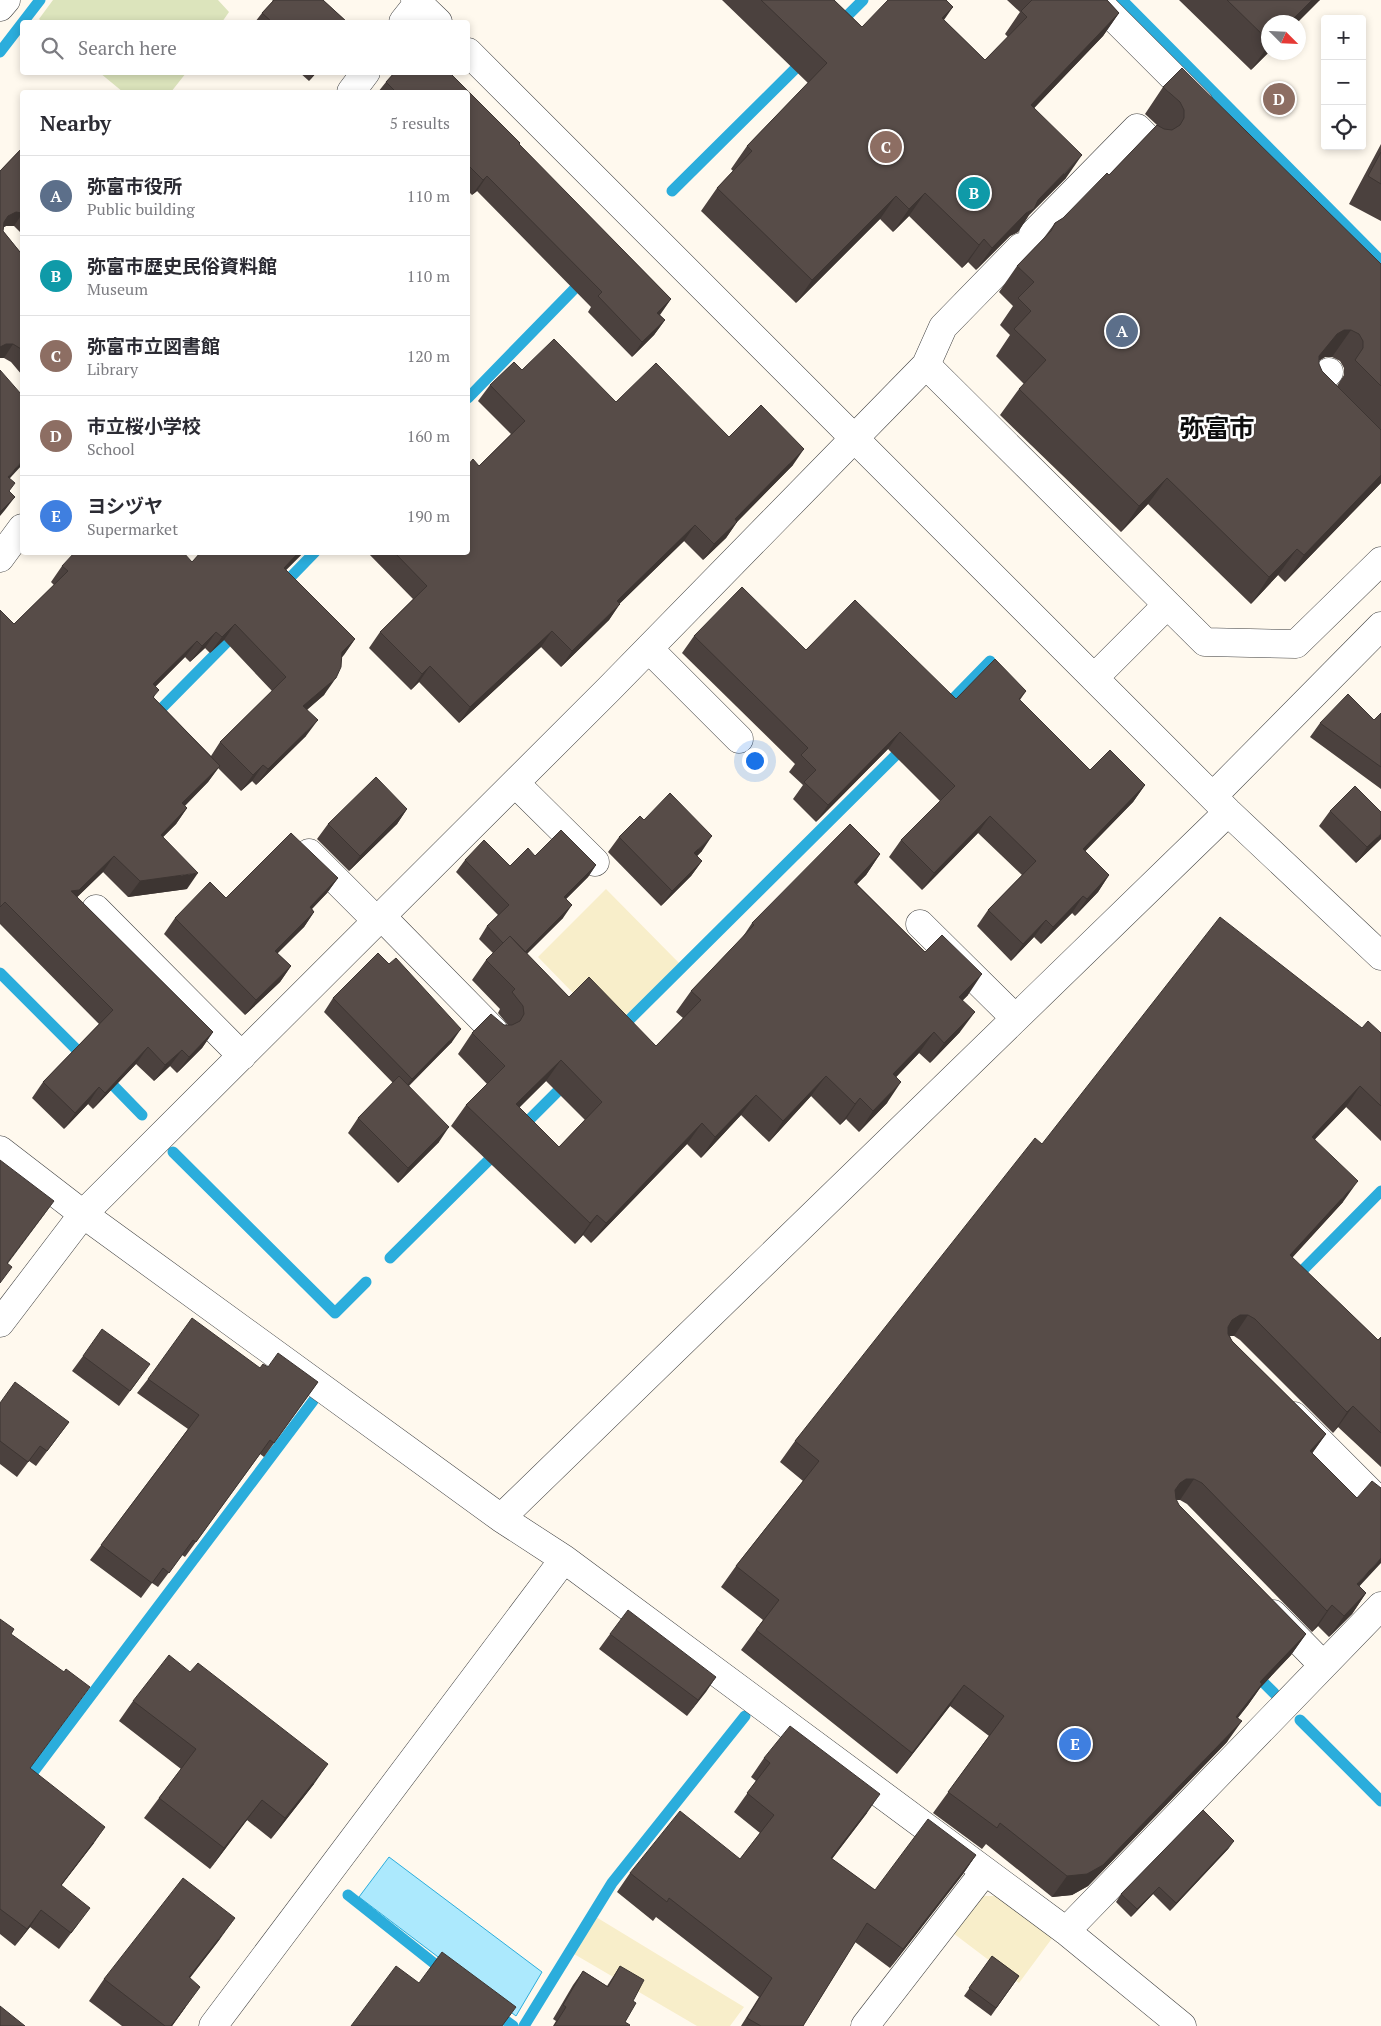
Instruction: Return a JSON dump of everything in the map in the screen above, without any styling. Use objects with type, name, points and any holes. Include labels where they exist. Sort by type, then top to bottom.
[{"type":"street","points":[[0,8],[6,0]]},
{"type":"street","points":[[1096,0],[1216,120]]},
{"type":"street","points":[[470,54],[1220,804],[1381,956]]},
{"type":"street","points":[[352,90],[364,75]]},
{"type":"street","points":[[0,1324],[83,1214],[648,649],[926,365],[943,327],[1137,128],[1150,141]]},
{"type":"street","points":[[926,365],[1205,642],[1296,644],[1381,561]]},
{"type":"street","points":[[1329,372],[1315,386],[1381,453]]},
{"type":"street","points":[[0,558],[20,531]]},
{"type":"street","points":[[1094,678],[1167,605]]},
{"type":"street","points":[[501,1518],[1015,1018],[1220,804],[1381,626]]},
{"type":"street","points":[[648,649],[739,739]]},
{"type":"street","points":[[514,783],[595,862]]},
{"type":"street","points":[[301,845],[494,1030]]},
{"type":"street","points":[[96,909],[242,1056]]},
{"type":"street","points":[[920,924],[1015,1018]]},
{"type":"street","points":[[0,1150],[83,1214],[501,1518],[564,1560],[1066,1931],[1182,2026]]},
{"type":"street","points":[[1278,1399],[1381,1504]]},
{"type":"street","points":[[213,2026],[564,1560]]},
{"type":"street","points":[[1256,1597],[1323,1665]]},
{"type":"street","points":[[1066,1931],[1381,1606]]},
{"type":"street","points":[[865,2026],[985,1871]]},
{"type":"shaded area","points":[[606,889],[679,963],[610,1031],[538,957]]},
{"type":"shaded area","points":[[984,1896],[998,1896],[1053,1937],[1019,1983],[949,1930],[971,1902]]},
{"type":"shaded area","points":[[596,1917],[744,2007],[730,2026],[697,2026],[574,1954]]},
{"type":"green space","points":[[53,0],[218,0],[229,12],[223,20],[39,19]]},
{"type":"green space","points":[[102,75],[184,75],[173,90],[121,90]]},
{"type":"water","points":[[389,1857],[542,1972],[516,2016],[359,1897]]},
{"type":"building","points":[[274,0],[323,0],[345,20],[270,20],[262,13]]},
{"type":"building","points":[[761,0],[834,0],[862,27],[888,0],[946,0],[953,7],[942,18],[985,60],[1027,17],[1021,11],[1032,0],[1107,0],[1119,13],[1031,105],[1082,155],[1038,200],[1034,209],[1026,213],[992,248],[984,239],[979,245],[925,193],[909,209],[896,196],[812,280],[717,188],[752,151],[747,146],[827,63]]},
{"type":"building","points":[[1227,0],[1312,0],[1297,15],[1261,15],[1261,33]]},
{"type":"building","points":[[1182,68],[1381,264],[1381,386],[1355,360],[1363,348],[1363,341],[1359,334],[1351,330],[1344,330],[1337,334],[1319,356],[1319,364],[1322,371],[1381,430],[1381,475],[1304,555],[1297,549],[1269,577],[1167,478],[1139,506],[1019,389],[1046,360],[1014,329],[1031,311],[1018,298],[1034,282],[1017,266],[1051,231],[1055,223],[1063,218],[1107,173],[1109,175],[1157,125],[1164,129],[1172,130],[1180,125],[1184,118],[1184,110],[1180,102],[1163,87]]},
{"type":"building","points":[[392,75],[452,75],[467,90],[394,90],[386,82]]},
{"type":"building","points":[[470,93],[671,299],[657,313],[665,320],[642,342],[598,296],[602,292],[487,176],[483,180],[470,167]]},
{"type":"building","points":[[20,150],[20,213],[16,212],[8,216],[4,222],[3,231],[20,252],[20,348],[13,344],[6,344],[0,347],[0,171]]},
{"type":"building","points":[[1381,152],[1381,184],[1368,176]]},
{"type":"building","points":[[554,339],[616,402],[656,363],[729,437],[761,405],[804,449],[735,519],[737,522],[714,544],[695,525],[617,601],[620,604],[572,651],[552,631],[470,707],[430,666],[422,674],[380,632],[427,586],[397,555],[470,555],[470,463],[473,459],[479,466],[525,421],[490,385],[514,362],[522,370]]},
{"type":"building","points":[[0,370],[20,393],[20,463],[8,477],[15,483],[9,491],[15,497],[0,512]]},
{"type":"building","points":[[72,555],[186,555],[192,562],[198,555],[296,555],[284,568],[355,639],[342,652],[341,667],[336,678],[303,706],[318,720],[268,769],[263,765],[253,775],[220,742],[286,677],[235,624],[222,637],[216,632],[202,646],[197,641],[153,684],[159,690],[153,697],[220,766],[182,803],[187,808],[161,835],[198,873],[140,881],[114,856],[79,890],[71,891],[213,1032],[189,1057],[182,1050],[165,1065],[148,1047],[105,1093],[99,1087],[75,1113],[43,1082],[113,1010],[5,902],[0,907],[0,610],[14,624],[68,571],[62,566]]},
{"type":"building","points":[[742,587],[806,650],[855,600],[956,699],[995,659],[1026,691],[1019,699],[1090,770],[1110,750],[1145,785],[1083,849],[1109,875],[1087,899],[1083,896],[1053,927],[1046,920],[1023,944],[988,910],[1036,861],[990,816],[934,873],[901,840],[955,786],[900,732],[828,805],[804,782],[816,770],[801,755],[808,748],[694,636]]},
{"type":"building","points":[[1348,694],[1374,720],[1381,713],[1381,767],[1320,723]]},
{"type":"building","points":[[376,777],[407,809],[360,856],[328,824]]},
{"type":"building","points":[[1355,786],[1381,812],[1381,834],[1367,847],[1330,811]]},
{"type":"building","points":[[670,793],[712,836],[694,853],[702,861],[672,891],[619,837],[640,816],[644,820]]},
{"type":"building","points":[[850,824],[880,854],[854,882],[925,952],[942,935],[982,974],[959,997],[975,1012],[944,1043],[934,1032],[893,1074],[901,1082],[873,1111],[860,1098],[855,1104],[826,1076],[783,1121],[756,1095],[715,1137],[702,1123],[606,1223],[597,1215],[590,1223],[466,1105],[505,1066],[472,1033],[491,1014],[504,1025],[512,1025],[520,1021],[524,1014],[523,1006],[512,992],[515,989],[486,960],[510,936],[569,997],[589,977],[656,1046],[701,1000],[691,991],[754,925],[752,923]],"holes":[[[561,1060],[602,1102],[559,1147],[516,1104]]]},
{"type":"building","points":[[561,830],[596,865],[564,897],[572,905],[525,952],[510,936],[503,943],[487,926],[509,905],[465,860],[484,840],[510,866],[528,848],[535,856]]},
{"type":"building","points":[[291,833],[338,878],[310,907],[314,912],[275,951],[291,966],[256,1000],[175,918],[210,882],[226,898]]},
{"type":"building","points":[[1220,917],[1362,1028],[1368,1021],[1381,1033],[1381,1106],[1360,1086],[1312,1137],[1358,1181],[1290,1255],[1378,1340],[1381,1337],[1381,1433],[1353,1406],[1347,1412],[1255,1319],[1248,1315],[1240,1315],[1232,1320],[1228,1327],[1228,1334],[1232,1341],[1326,1434],[1310,1451],[1357,1498],[1372,1481],[1381,1488],[1381,1558],[1357,1584],[1366,1593],[1344,1616],[1332,1605],[1327,1611],[1202,1483],[1194,1479],[1186,1479],[1180,1483],[1175,1490],[1179,1505],[1306,1634],[1260,1682],[1262,1684],[1236,1717],[1242,1721],[1103,1865],[1087,1874],[1067,1876],[1000,1823],[997,1828],[948,1792],[1004,1716],[964,1685],[912,1753],[756,1630],[779,1600],[736,1566],[819,1461],[795,1441],[1035,1138],[1042,1144]]},
{"type":"building","points":[[378,953],[389,964],[396,958],[461,1029],[412,1079],[333,998]]},
{"type":"building","points":[[399,1076],[449,1127],[408,1168],[358,1118]]},
{"type":"building","points":[[0,1160],[54,1201],[7,1263],[12,1267],[0,1283]]},
{"type":"building","points":[[192,1318],[260,1368],[263,1364],[268,1367],[278,1353],[318,1382],[274,1443],[270,1440],[196,1542],[193,1540],[169,1573],[163,1568],[152,1583],[101,1545],[199,1415],[148,1379]]},
{"type":"building","points":[[102,1329],[150,1364],[130,1391],[83,1356]]},
{"type":"building","points":[[15,1382],[69,1422],[47,1451],[40,1446],[28,1462],[0,1441],[0,1403]]},
{"type":"building","points":[[628,1610],[716,1677],[698,1700],[610,1634]]},
{"type":"building","points":[[0,1619],[14,1629],[11,1634],[64,1672],[66,1669],[90,1687],[30,1768],[105,1827],[61,1885],[90,1908],[71,1933],[41,1910],[27,1929],[0,1909]]},
{"type":"building","points":[[169,1655],[190,1672],[198,1663],[328,1764],[285,1818],[262,1800],[224,1848],[159,1798],[196,1749],[133,1701]]},
{"type":"building","points":[[790,1726],[880,1794],[831,1858],[875,1890],[928,1819],[976,1855],[903,1949],[867,1923],[803,2026],[761,2026],[747,2018],[772,1978],[669,1898],[667,1902],[630,1873],[680,1811],[740,1859],[774,1815],[747,1793],[770,1763],[764,1758]]},
{"type":"building","points":[[1203,1810],[1234,1841],[1176,1903],[1159,1887],[1137,1909],[1121,1894]]},
{"type":"building","points":[[183,1878],[235,1918],[189,1977],[200,1987],[171,2026],[165,2026],[104,1979]]},
{"type":"building","points":[[442,1952],[516,2007],[502,2026],[351,2026],[396,1966],[419,1983]]},
{"type":"building","points":[[992,1956],[1019,1976],[996,2008],[969,1988]]},
{"type":"building","points":[[620,1966],[644,1980],[633,2001],[636,2003],[625,2022],[629,2026],[554,2026],[566,2007],[563,2005],[583,1971],[608,1987]]},
{"type":"building","points":[[0,2006],[25,2026],[0,2026]]},
{"type":"waterway","points":[[25,20],[40,0]]},
{"type":"waterway","points":[[838,25],[863,0]]},
{"type":"waterway","points":[[1122,0],[1381,261]]},
{"type":"waterway","points":[[0,52],[20,26]]},
{"type":"waterway","points":[[672,191],[804,60]]},
{"type":"waterway","points":[[470,396],[584,279]]},
{"type":"waterway","points":[[281,587],[312,555]]},
{"type":"waterway","points":[[153,717],[237,632]]},
{"type":"waterway","points":[[944,708],[990,661]]},
{"type":"waterway","points":[[619,1030],[906,745]]},
{"type":"waterway","points":[[0,973],[86,1059]]},
{"type":"waterway","points":[[105,1077],[142,1115]]},
{"type":"waterway","points":[[520,1129],[567,1082]]},
{"type":"waterway","points":[[390,1258],[498,1151]]},
{"type":"waterway","points":[[173,1152],[335,1313],[366,1282]]},
{"type":"waterway","points":[[1294,1279],[1381,1191]]},
{"type":"waterway","points":[[25,1783],[313,1401]]},
{"type":"waterway","points":[[1254,1673],[1274,1693]]},
{"type":"waterway","points":[[524,2026],[612,1883],[745,1716]]},
{"type":"waterway","points":[[1300,1720],[1381,1801]]},
{"type":"waterway","points":[[348,1895],[445,1972]]},
{"type":"waterway","points":[[494,2012],[513,2026]]},
{"type":"place","name":"市立桜小学校","points":[[1279,99]]},
{"type":"place","name":"弥富市立図書館","points":[[886,147]]},
{"type":"place","name":"弥富市歴史民俗資料館","points":[[974,193]]},
{"type":"place","name":"弥富市役所","points":[[1122,331]]},
{"type":"place","name":"ヨシヅヤ","points":[[1075,1744]]},
{"type":"district","name":"弥富市","points":[[1217,428]]}]
